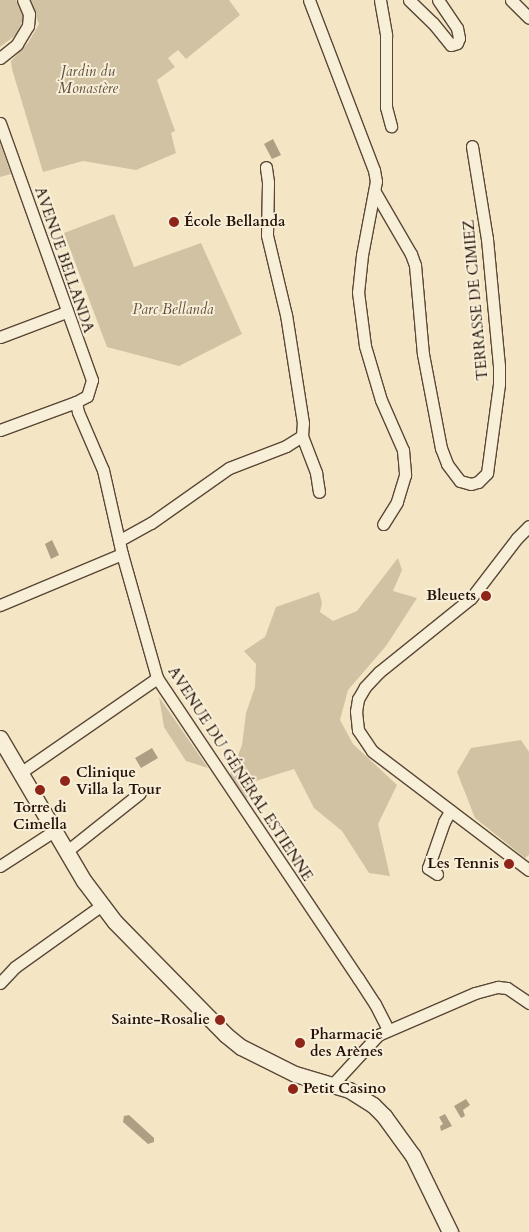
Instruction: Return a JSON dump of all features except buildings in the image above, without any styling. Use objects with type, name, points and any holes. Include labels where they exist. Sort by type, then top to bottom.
[{"type":"street","points":[[0,58],[17,44],[28,26],[29,14],[23,0]]},
{"type":"street","points":[[309,0],[374,170],[375,192],[362,256],[358,292],[367,353],[381,400],[403,450],[405,469],[397,502],[384,524]]},
{"type":"street","points":[[380,0],[386,35],[386,107],[391,126]]},
{"type":"street","points":[[409,0],[433,23],[451,45],[457,42],[459,38],[457,28],[438,0]]},
{"type":"street","points":[[511,0],[529,18]]},
{"type":"street","name":"AVENUE BELLANDA","points":[[0,122],[66,312],[92,380],[87,396],[76,402]]},
{"type":"street","name":"TERRASSE DE CIMIEZ","points":[[375,192],[411,254],[415,265],[423,354],[441,448],[447,464],[460,481],[470,484],[478,482],[487,473],[499,384],[499,366],[488,239],[472,146]]},
{"type":"street","points":[[266,167],[268,182],[267,235],[286,315],[303,423],[302,436],[316,473],[319,492]]},
{"type":"street","points":[[0,337],[66,312]]},
{"type":"street","points":[[0,430],[76,402]]},
{"type":"street","name":"AVENUE DU GÉNÉRAL ESTIENNE","points":[[76,402],[78,412],[103,470],[122,554],[157,678],[358,978],[375,1004],[388,1030]]},
{"type":"street","points":[[120,540],[151,523],[229,468],[286,446],[302,436]]},
{"type":"street","points":[[529,526],[516,538],[471,598],[379,672],[365,687],[358,699],[356,711],[357,724],[367,746],[377,756],[529,870]]},
{"type":"street","points":[[0,605],[122,554]]},
{"type":"street","points":[[20,773],[157,678]]},
{"type":"street","points":[[0,738],[54,831],[102,905],[129,938],[241,1047],[296,1074],[349,1090],[373,1105],[394,1128],[413,1156],[450,1232]]},
{"type":"street","points":[[67,851],[140,793]]},
{"type":"street","points":[[437,874],[428,868],[444,822],[450,811]]},
{"type":"street","points":[[0,866],[54,831]]},
{"type":"street","points":[[0,983],[15,967],[102,905]]},
{"type":"street","points":[[333,1084],[371,1042],[388,1030],[475,993],[498,987],[507,988],[529,1003]]},
{"type":"green space","points":[[0,0],[16,0],[24,18],[16,35],[0,47]]},
{"type":"green space","name":"Jardin du Monastère","points":[[29,0],[229,0],[240,15],[186,59],[178,50],[168,58],[175,67],[157,80],[175,131],[171,133],[176,153],[136,170],[83,161],[43,172],[11,61],[28,43],[39,24]]},
{"type":"green space","points":[[0,143],[11,174],[0,177]]},
{"type":"green space","name":"Parc Bellanda","points":[[114,214],[134,267],[201,243],[242,334],[179,366],[107,347],[64,233]]},
{"type":"green space","points":[[398,558],[402,570],[393,591],[417,598],[386,646],[348,690],[340,720],[353,744],[397,785],[378,824],[390,876],[369,873],[342,831],[314,808],[294,769],[249,783],[247,800],[230,775],[242,745],[246,713],[255,687],[256,664],[244,651],[265,637],[276,607],[319,592],[322,603],[320,612],[333,621],[357,611]]},
{"type":"green space","points":[[159,697],[208,768],[186,761],[164,727]]},
{"type":"green space","points":[[521,740],[529,752],[529,855],[525,858],[475,818],[457,772],[471,748]]},
{"type":"shaded area","points":[[273,139],[281,155],[272,159],[264,144]]},
{"type":"shaded area","points":[[52,540],[59,555],[51,559],[45,544]]},
{"type":"shaded area","points":[[152,748],[158,758],[141,768],[135,758]]},
{"type":"shaded area","points":[[466,1099],[470,1105],[463,1110],[465,1116],[461,1118],[454,1106]]},
{"type":"shaded area","points":[[445,1114],[452,1126],[441,1131],[440,1126],[443,1124],[439,1117]]},
{"type":"shaded area","points":[[129,1115],[154,1138],[154,1142],[148,1144],[123,1122],[124,1116]]},
{"type":"place","name":"École Bellanda","points":[[174,222]]},
{"type":"place","name":"Bleuets","points":[[486,596]]},
{"type":"place","name":"Clinique Villa la Tour","points":[[65,781]]},
{"type":"place","name":"Torre di Cimella","points":[[40,790]]},
{"type":"place","name":"Les Tennis","points":[[509,864]]},
{"type":"place","name":"Sainte-Rosalie","points":[[220,1020]]},
{"type":"place","name":"Pharmacie des Arènes","points":[[300,1043]]},
{"type":"place","name":"Petit Casino","points":[[293,1089]]}]
